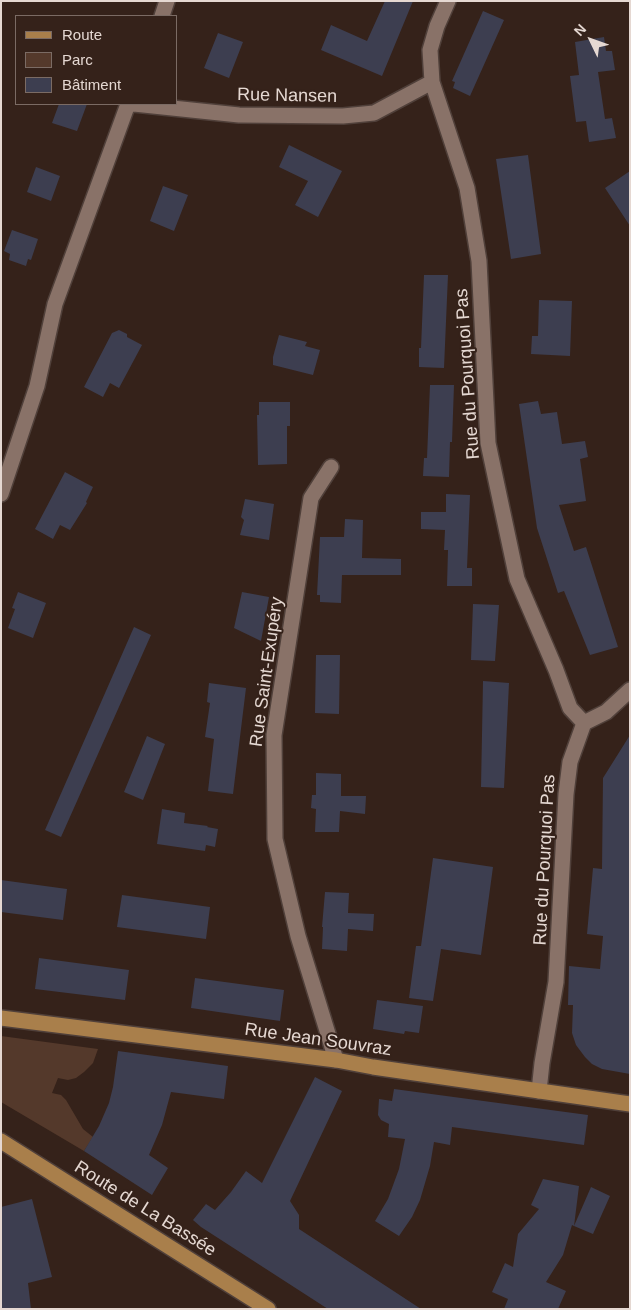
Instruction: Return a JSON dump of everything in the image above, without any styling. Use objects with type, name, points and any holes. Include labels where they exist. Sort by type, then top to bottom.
[{"type":"main road","name":"Rue Jean Souvraz","points":[[1,1018],[336,1060],[630,1104]]},
{"type":"main road","name":"Route de La Bassée","points":[[1,1141],[268,1309]]},
{"type":"street","points":[[162,15],[168,1]]},
{"type":"street","name":"Rue du Pourquoi Pas","points":[[448,1],[437,26],[430,50],[432,82],[468,197],[479,261],[488,443],[517,579],[570,708],[584,722],[570,762],[566,794],[556,982],[539,1091]]},
{"type":"street","name":"Rue Nansen","points":[[144,105],[239,115],[343,116],[374,113],[432,82]]},
{"type":"street","points":[[1,494],[37,386],[55,304],[128,105]]},
{"type":"street","name":"Rue Saint-Exupéry","points":[[331,467],[311,498],[274,735],[275,839],[298,936],[336,1060]]},
{"type":"street","points":[[584,722],[606,712],[630,690]]},
{"type":"green space","points":[[1,1036],[98,1049],[93,1063],[84,1072],[76,1078],[68,1080],[58,1078],[52,1093],[61,1095],[66,1100],[83,1129],[93,1137],[84,1151],[1,1102]]},
{"type":"building","points":[[385,1],[413,1],[382,76],[321,50],[331,25],[367,41]]},
{"type":"building","points":[[483,11],[504,20],[470,96],[453,88],[455,82],[452,81]]},
{"type":"building","points":[[218,33],[243,42],[229,78],[204,68]]},
{"type":"building","points":[[604,37],[606,51],[612,51],[615,70],[598,72],[605,119],[612,118],[616,138],[589,142],[586,121],[576,122],[570,76],[579,75],[575,42]]},
{"type":"building","points":[[59,105],[87,105],[77,131],[52,123]]},
{"type":"building","points":[[289,145],[342,171],[318,217],[295,205],[308,181],[279,167]]},
{"type":"building","points":[[528,155],[541,254],[511,259],[496,159]]},
{"type":"building","points":[[36,167],[60,176],[51,201],[27,192]]},
{"type":"building","points":[[630,171],[630,226],[605,188]]},
{"type":"building","points":[[163,186],[188,195],[174,231],[150,221]]},
{"type":"building","points":[[12,230],[38,239],[31,260],[28,259],[26,266],[9,260],[10,254],[4,251]]},
{"type":"building","points":[[424,275],[448,275],[444,368],[419,367]]},
{"type":"building","points":[[539,300],[572,301],[570,356],[531,354],[532,336],[538,336]]},
{"type":"building","points":[[119,330],[142,345],[119,388],[110,383],[103,397],[84,387],[112,333]]},
{"type":"building","points":[[279,335],[307,342],[305,346],[320,350],[313,375],[273,365],[273,357]]},
{"type":"building","points":[[430,385],[454,385],[449,477],[423,476],[424,458],[427,458]]},
{"type":"building","points":[[538,401],[541,414],[557,412],[562,444],[585,441],[588,457],[580,459],[586,501],[559,505],[574,551],[586,547],[618,647],[590,655],[564,591],[558,593],[537,528],[519,404]]},
{"type":"building","points":[[259,402],[290,402],[290,426],[287,426],[287,464],[258,465],[257,415],[259,415]]},
{"type":"building","points":[[65,472],[93,487],[87,503],[70,530],[60,525],[53,539],[35,529]]},
{"type":"building","points":[[446,494],[470,495],[467,568],[472,568],[472,586],[447,586],[448,550],[444,550],[445,530],[421,529],[421,512],[446,512]]},
{"type":"building","points":[[245,499],[274,504],[269,540],[240,535],[244,520],[241,517]]},
{"type":"building","points":[[345,519],[363,520],[362,558],[401,559],[401,575],[342,575],[341,603],[320,602],[320,595],[317,595],[320,537],[344,537]]},
{"type":"building","points":[[18,592],[46,603],[33,638],[8,628],[15,609],[12,608]]},
{"type":"building","points":[[242,592],[269,597],[261,641],[234,628]]},
{"type":"building","points":[[473,604],[499,605],[495,661],[471,660]]},
{"type":"building","points":[[134,627],[151,635],[61,837],[45,830]]},
{"type":"building","points":[[316,655],[340,655],[339,714],[315,713]]},
{"type":"building","points":[[483,681],[509,683],[504,788],[481,787]]},
{"type":"building","points":[[209,683],[246,688],[233,794],[208,791],[214,739],[205,737],[210,703],[207,702]]},
{"type":"building","points":[[630,735],[630,1074],[602,1069],[592,1064],[585,1057],[576,1045],[572,1033],[573,1005],[568,1005],[569,966],[600,969],[603,936],[587,934],[593,868],[602,869],[603,778]]},
{"type":"building","points":[[147,736],[165,744],[143,800],[124,792]]},
{"type":"building","points":[[316,773],[341,774],[341,796],[366,796],[365,814],[340,811],[339,832],[315,832],[316,809],[311,808],[312,795],[316,795]]},
{"type":"building","points":[[162,809],[185,813],[184,823],[218,829],[215,847],[206,845],[205,851],[157,844]]},
{"type":"building","points":[[433,858],[493,867],[481,955],[441,949],[433,1001],[409,998],[416,946],[421,946]]},
{"type":"building","points":[[1,880],[67,889],[63,920],[1,912]]},
{"type":"building","points":[[325,892],[349,893],[348,913],[374,914],[373,931],[348,929],[347,951],[322,949]]},
{"type":"building","points":[[122,895],[210,907],[206,939],[117,927]]},
{"type":"building","points":[[39,958],[129,970],[125,1000],[35,989]]},
{"type":"building","points":[[195,978],[284,990],[280,1021],[191,1008]]},
{"type":"building","points":[[377,1000],[423,1006],[419,1033],[405,1031],[404,1034],[373,1029]]},
{"type":"building","points":[[118,1051],[228,1066],[224,1099],[171,1092],[162,1125],[149,1155],[168,1168],[152,1195],[84,1151],[99,1126],[109,1103]]},
{"type":"building","points":[[315,1077],[342,1091],[290,1201],[299,1215],[299,1229],[421,1309],[328,1309],[193,1220],[206,1204],[215,1210],[246,1171],[262,1183]]},
{"type":"building","points":[[394,1089],[588,1115],[584,1145],[452,1127],[450,1145],[434,1142],[430,1166],[420,1200],[412,1217],[399,1236],[375,1221],[388,1199],[399,1169],[405,1139],[388,1137],[389,1124],[381,1120],[378,1115],[379,1099],[392,1101]]},
{"type":"building","points":[[543,1179],[579,1186],[574,1226],[572,1225],[563,1255],[546,1282],[566,1291],[558,1309],[504,1309],[508,1299],[492,1292],[505,1263],[513,1267],[518,1234],[539,1209],[531,1205]]},
{"type":"building","points":[[591,1187],[610,1196],[593,1234],[574,1226]]},
{"type":"building","points":[[32,1199],[52,1277],[28,1283],[31,1309],[1,1309],[1,1207]]}]
